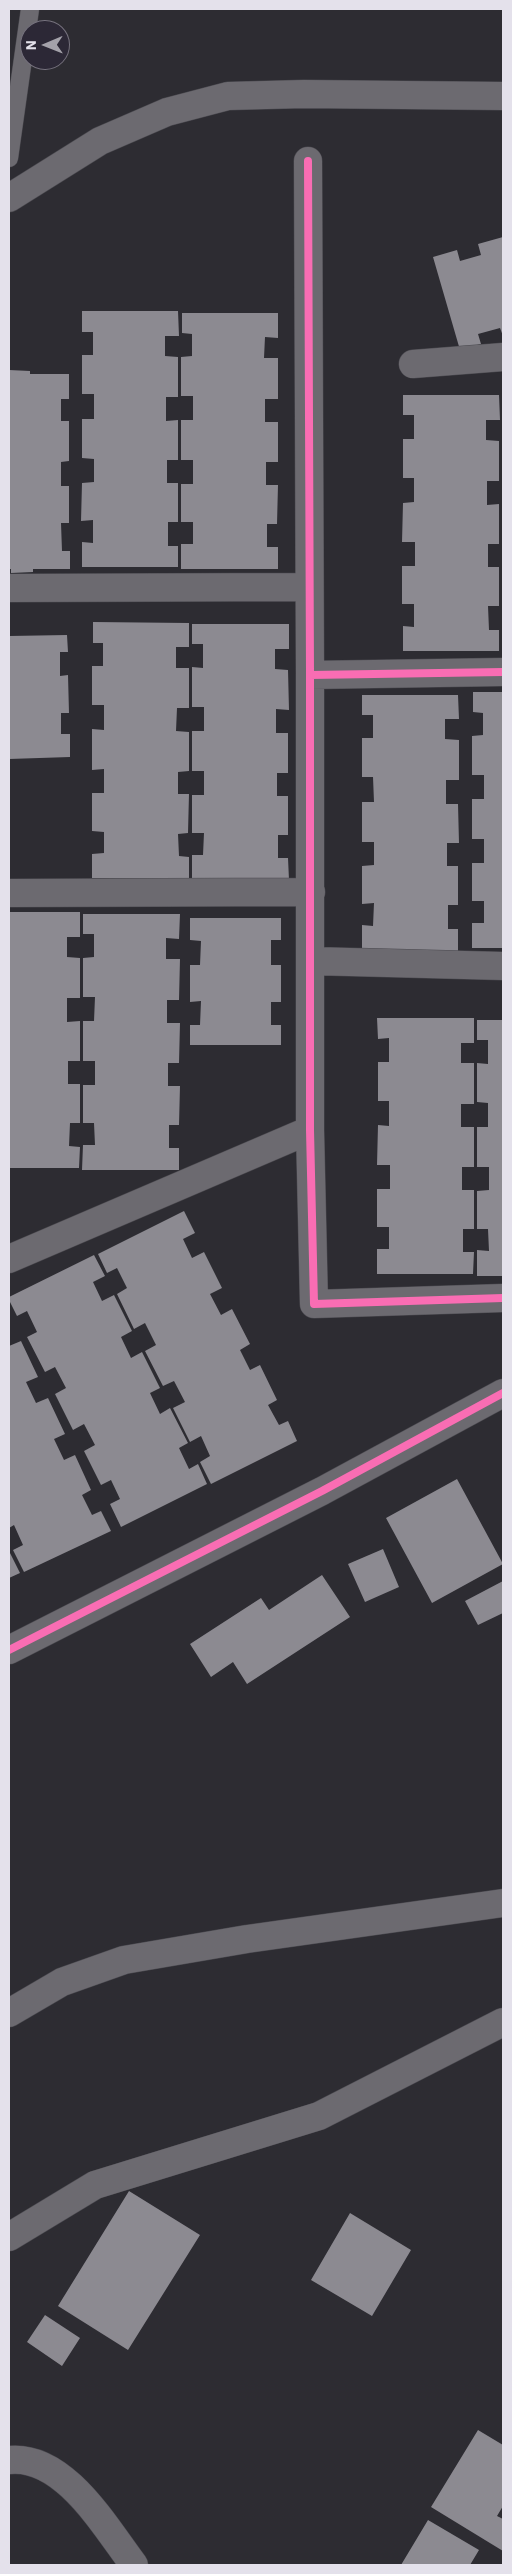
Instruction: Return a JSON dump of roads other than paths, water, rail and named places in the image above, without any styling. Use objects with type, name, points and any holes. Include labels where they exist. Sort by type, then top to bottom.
[{"type":"street","points":[[9,198],[100,141],[167,112],[228,96],[304,94],[503,96]]},
{"type":"street","points":[[308,161],[310,1130],[314,1304],[503,1298]]},
{"type":"street","points":[[413,364],[503,357]]},
{"type":"street","points":[[9,588],[310,587]]},
{"type":"street","points":[[310,675],[503,672]]},
{"type":"street","points":[[9,893],[311,892]]},
{"type":"street","points":[[311,962],[503,966]]},
{"type":"street","points":[[9,1260],[310,1130]]},
{"type":"street","points":[[9,1650],[322,1491],[503,1393]]},
{"type":"street","points":[[9,2013],[62,1982],[124,1960],[247,1939],[503,1903]]},
{"type":"street","points":[[9,2238],[95,2185],[319,2116],[503,2022]]},
{"type":"street","points":[[9,2460],[21,2458],[51,2470],[78,2491],[134,2565]]},
{"type":"lane","points":[[9,158],[30,9]]}]
